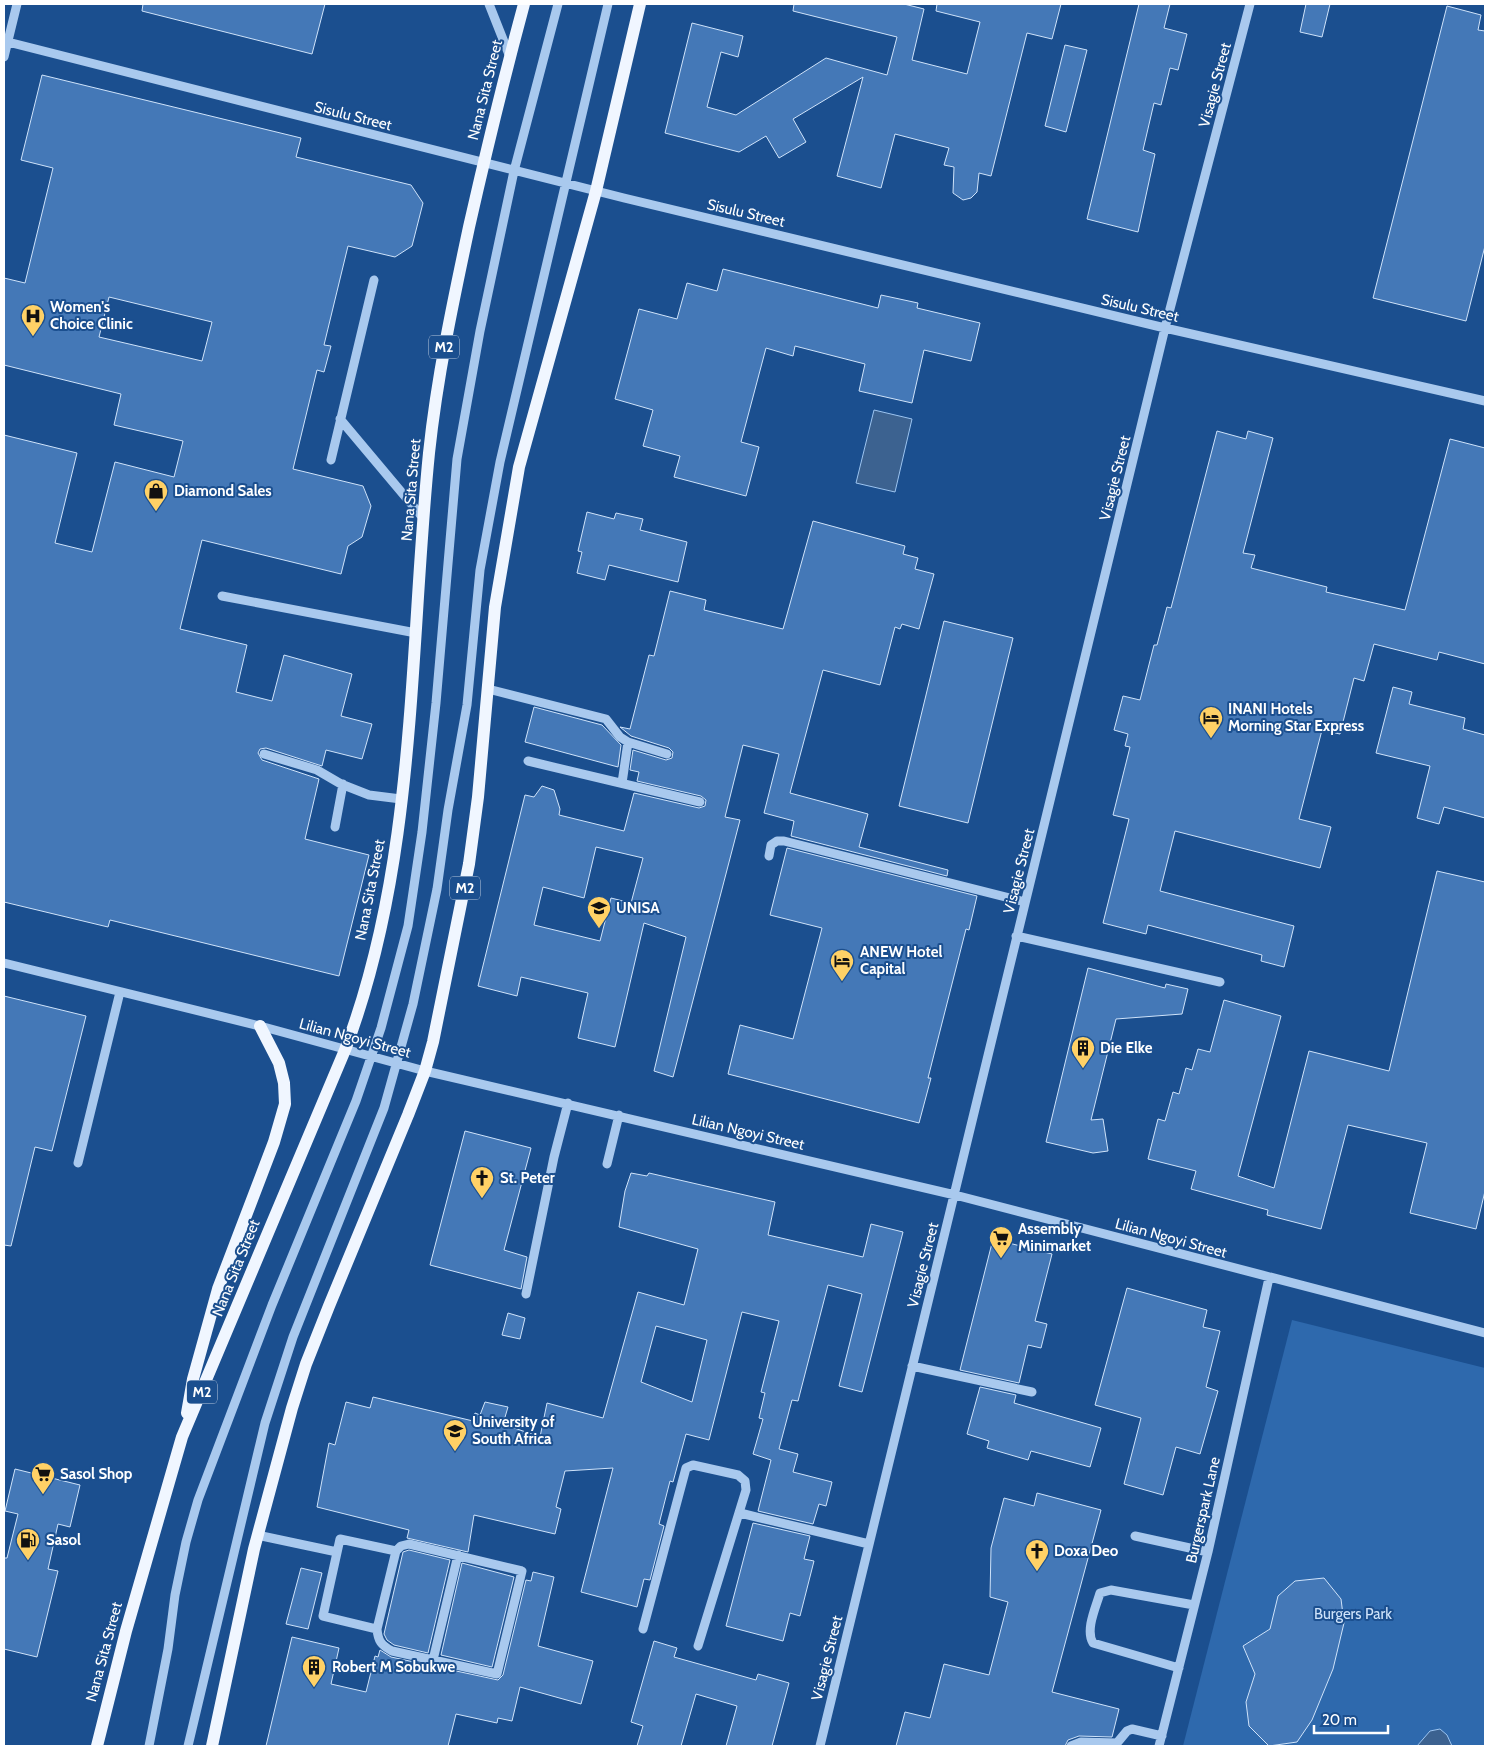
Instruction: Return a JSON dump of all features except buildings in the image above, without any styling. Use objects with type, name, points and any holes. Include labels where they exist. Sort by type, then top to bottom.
[{"type":"main road","name":"Nana Sita Street","points":[[97,1746],[126,1631],[182,1437],[345,1050],[356,1020],[383,919],[393,866],[401,798],[430,451],[448,324],[483,163],[524,4]]},
{"type":"main road","name":"M2","points":[[212,1746],[257,1535],[306,1364],[425,1072],[469,864],[478,798],[501,565],[519,467],[539,388],[596,191],[640,4]]},
{"type":"main road","points":[[182,1437],[193,1379],[218,1289],[274,1142],[285,1104],[284,1083],[279,1064],[260,1026]]},
{"type":"street","points":[[4,57],[6,42],[17,4]]},
{"type":"street","points":[[488,4],[510,57]]},
{"type":"street","points":[[149,1746],[184,1551],[201,1492],[272,1305],[356,1101],[371,1058],[408,926],[422,832],[436,703],[457,459],[480,330],[514,171],[558,4]]},
{"type":"street","points":[[188,1746],[265,1423],[293,1337],[380,1117],[398,1064],[425,954],[467,705],[480,570],[497,482],[608,4]]},
{"type":"street","name":"Visagie Street","points":[[820,1746],[1165,328],[1250,4]]},
{"type":"street","name":"Sisulu Street","points":[[6,42],[565,184],[1165,328],[1485,401]]},
{"type":"street","points":[[331,460],[374,280]]},
{"type":"street","points":[[340,419],[424,519]]},
{"type":"street","points":[[222,596],[416,633]]},
{"type":"street","points":[[488,689],[606,719],[620,737],[628,742],[666,754]]},
{"type":"street","points":[[622,783],[628,742]]},
{"type":"street","points":[[264,754],[318,770],[342,784],[369,795],[401,798]]},
{"type":"street","points":[[528,761],[700,802]]},
{"type":"street","points":[[335,827],[342,784]]},
{"type":"street","points":[[769,856],[771,846],[777,841],[784,841],[1025,902]]},
{"type":"street","points":[[1016,936],[1220,982]]},
{"type":"street","name":"Lilian Ngoyi Street","points":[[4,963],[260,1026],[425,1072],[568,1103],[955,1195],[1485,1333]]},
{"type":"street","points":[[78,1163],[120,992]]},
{"type":"street","points":[[526,1294],[554,1157],[568,1103]]},
{"type":"street","points":[[607,1164],[619,1115]]},
{"type":"street","name":"Burgerspark Lane","points":[[1159,1746],[1208,1552],[1269,1278]]},
{"type":"street","points":[[912,1366],[1032,1392]]},
{"type":"street","points":[[643,1629],[686,1468],[693,1465],[738,1475],[745,1481],[746,1490],[698,1646]]},
{"type":"street","points":[[740,1513],[869,1544]]},
{"type":"street","points":[[257,1535],[337,1552]]},
{"type":"street","points":[[1135,1536],[1208,1552]]},
{"type":"street","points":[[377,1629],[323,1616],[340,1539],[396,1551]]},
{"type":"street","points":[[414,1544],[458,1555],[522,1571],[497,1674],[392,1651],[378,1641],[377,1629],[396,1551],[400,1546],[414,1544]]},
{"type":"street","points":[[433,1660],[458,1555]]},
{"type":"street","points":[[1179,1668],[1093,1643],[1090,1632],[1096,1606],[1100,1593],[1111,1590],[1194,1605]]},
{"type":"street","points":[[1071,1746],[1081,1742],[1117,1743],[1127,1731],[1132,1729],[1162,1736]]},
{"type":"green space","name":"Burgers Park","points":[[1292,1320],[1485,1368],[1485,1746],[1183,1746]]},
{"type":"shaded area","points":[[874,410],[912,419],[895,492],[856,483]]},
{"type":"shaded area","points":[[1440,1729],[1447,1735],[1452,1746],[1417,1746],[1430,1731]]},
{"type":"place","name":"Women's Choice Clinic","points":[[33,337]]},
{"type":"place","name":"Diamond Sales","points":[[156,512]]},
{"type":"place","name":"INANI Hotels Morning Star Express","points":[[1211,739]]},
{"type":"place","name":"UNISA","points":[[599,929]]},
{"type":"place","name":"ANEW Hotel Capital","points":[[842,982]]},
{"type":"place","name":"Die Elke","points":[[1083,1069]]},
{"type":"place","name":"St. Peter","points":[[482,1199]]},
{"type":"place","name":"Assembly Minimarket","points":[[1001,1259]]},
{"type":"place","name":"University of South Africa","points":[[455,1452]]},
{"type":"place","name":"Sasol Shop","points":[[43,1495]]},
{"type":"place","name":"Sasol","points":[[28,1561]]},
{"type":"place","name":"Doxa Deo","points":[[1037,1572]]},
{"type":"place","name":"Robert M Sobukwe","points":[[314,1688]]}]
